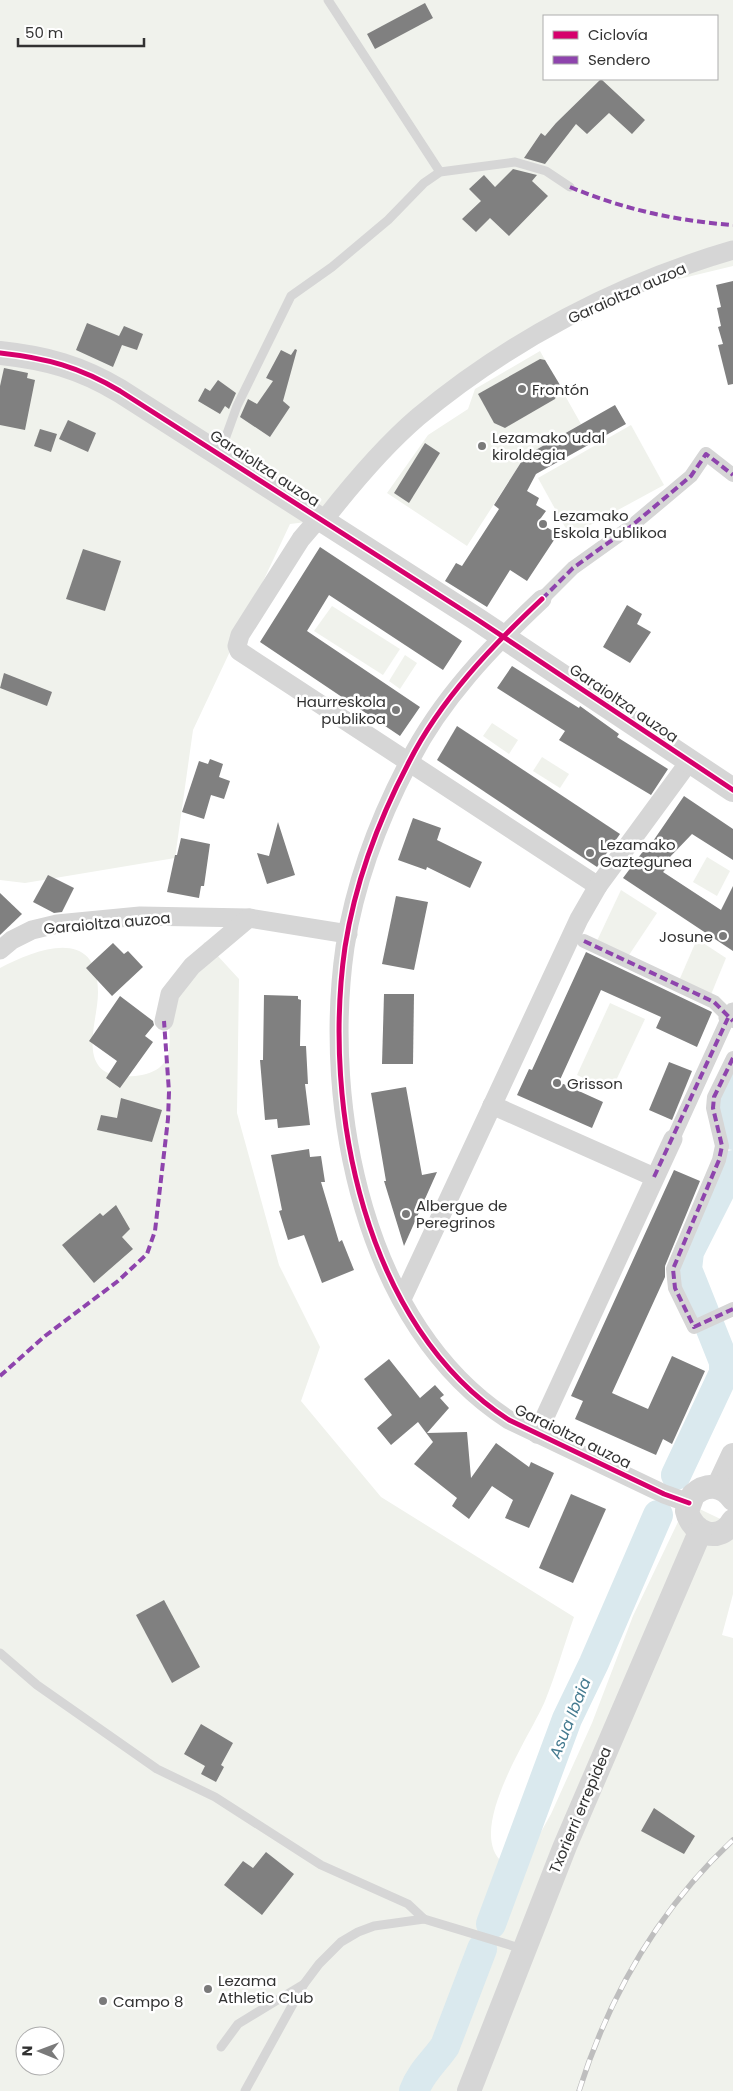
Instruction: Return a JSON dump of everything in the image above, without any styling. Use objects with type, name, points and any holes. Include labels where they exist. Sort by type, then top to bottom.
[{"type":"street","name":"Garaioltza auzoa","points":[[598,886],[245,655],[237,646],[240,635],[296,547],[359,476],[417,418],[486,366],[541,332],[603,300],[661,274],[733,250]]},
{"type":"street","name":"Garaioltza auzoa","points":[[0,353],[42,358],[69,365],[96,376],[322,519],[733,790]]},
{"type":"street","name":"Garaioltza auzoa","points":[[689,1503],[664,1494],[537,1434],[490,1408],[453,1372],[419,1329],[386,1266],[371,1230],[357,1182],[344,1120],[339,1051],[340,1001],[348,934],[360,880],[386,810],[408,762],[447,700],[502,637],[573,568],[629,528],[694,471],[706,454],[733,475]]},
{"type":"street","points":[[402,1299],[579,919],[598,886],[689,762]]},
{"type":"street","name":"Garaioltza auzoa","points":[[0,950],[12,940],[32,930],[56,924],[140,916],[249,918],[348,934]]},
{"type":"street","points":[[164,1022],[170,994],[192,966],[249,918]]},
{"type":"street","points":[[584,940],[714,1002],[731,1017]]},
{"type":"street","name":"Garaioltza auzoa","points":[[537,1434],[654,1177],[731,1017]]},
{"type":"street","points":[[730,1310],[694,1327],[675,1288],[673,1269],[719,1160],[722,1146],[713,1108],[714,1097],[733,1058]]},
{"type":"street","points":[[492,1105],[654,1177]]},
{"type":"street","points":[[386,1266],[398,1269],[419,1263]]},
{"type":"street","points":[[733,1455],[726,1493],[709,1486],[700,1489],[693,1495],[689,1503],[689,1520],[700,1532],[710,1535],[721,1533],[730,1527],[733,1521]]},
{"type":"street","name":"Txorierri errepidea","points":[[469,2091],[523,1948],[621,1712],[700,1532]]},
{"type":"lane","points":[[328,0],[440,172]]},
{"type":"lane","name":"Garaioltza auzoa","points":[[220,453],[237,406],[291,296],[339,261],[388,220],[424,183],[440,172],[515,162],[546,171],[570,187]]},
{"type":"lane","points":[[0,1653],[37,1685],[157,1769],[215,1797],[321,1864],[408,1904],[424,1919]]},
{"type":"lane","points":[[245,2091],[304,1984],[319,1964],[341,1942],[358,1932],[374,1926],[424,1919],[523,1948]]},
{"type":"lane","points":[[221,2048],[238,2024],[304,1984]]},
{"type":"shaded area","points":[[0,0],[733,0],[733,266],[617,294],[440,392],[331,519],[290,524],[193,730],[175,858],[25,883],[0,880]]},
{"type":"shaded area","name":"Lezamako udal kiroldegia","points":[[540,351],[581,424],[525,456],[467,546],[387,493],[428,435],[468,409],[475,389]]},
{"type":"shaded area","points":[[631,425],[664,485],[570,536],[538,478]]},
{"type":"shaded area","points":[[332,606],[400,649],[383,675],[314,631]]},
{"type":"shaded area","points":[[405,655],[417,663],[400,689],[389,681]]},
{"type":"shaded area","points":[[492,723],[518,740],[509,754],[483,736]]},
{"type":"shaded area","points":[[542,757],[569,774],[560,788],[533,771]]},
{"type":"shaded area","points":[[707,857],[730,871],[717,896],[693,882]]},
{"type":"shaded area","points":[[621,890],[657,913],[627,958],[596,943]]},
{"type":"shaded area","points":[[697,939],[726,958],[710,997],[678,983]]},
{"type":"shaded area","points":[[205,942],[239,979],[237,1113],[279,1265],[320,1347],[301,1401],[381,1497],[574,1617],[545,1701],[515,1759],[495,1807],[491,1829],[493,1848],[503,1863],[516,1862],[524,1856],[537,1839],[551,1814],[592,1723],[633,1616],[687,1503],[733,1525],[733,1594],[722,1635],[733,1638],[733,2091],[0,2091],[0,968],[31,954],[48,949],[63,948],[77,950],[88,958],[95,971],[98,992],[93,1032],[95,1059],[103,1070],[121,1076],[142,1075],[155,1070],[163,1064],[168,1055],[170,1045],[170,999],[175,983]]},
{"type":"shaded area","points":[[610,1003],[645,1019],[611,1091],[577,1075]]},
{"type":"building","points":[[425,3],[433,18],[375,49],[367,34]]},
{"type":"building","points":[[600,80],[645,120],[632,134],[609,113],[587,134],[576,124],[545,164],[524,158],[541,133],[545,136]]},
{"type":"building","points":[[513,169],[537,175],[532,181],[548,196],[509,236],[490,218],[476,232],[462,219],[481,201],[469,189],[484,175],[495,187]]},
{"type":"building","points":[[733,281],[733,384],[728,385],[718,345],[723,344],[718,327],[721,326],[717,308],[721,307],[716,285]]},
{"type":"building","points":[[87,323],[119,336],[124,326],[143,334],[137,350],[122,345],[113,367],[76,350]]},
{"type":"building","points":[[295,349],[297,350],[283,401],[290,407],[270,437],[240,417],[248,399],[257,404],[273,381],[266,378],[281,350],[291,355]]},
{"type":"building","name":"Frontón","points":[[540,359],[545,360],[560,385],[555,399],[505,428],[494,423],[478,394]]},
{"type":"building","points":[[4,368],[28,373],[27,378],[35,380],[25,430],[0,425],[0,386]]},
{"type":"building","points":[[218,380],[236,393],[229,409],[225,406],[220,414],[198,401],[205,388],[210,391]]},
{"type":"building","points":[[615,405],[626,424],[536,474],[527,491],[539,498],[536,505],[546,511],[538,522],[558,534],[527,581],[510,570],[487,607],[445,581],[456,563],[462,566],[499,509],[494,505],[525,456]]},
{"type":"building","points":[[68,420],[96,433],[88,452],[59,439]]},
{"type":"building","points":[[40,429],[57,434],[51,452],[34,446]]},
{"type":"building","points":[[425,443],[440,453],[409,503],[394,493]]},
{"type":"building","points":[[320,547],[462,641],[443,670],[329,595],[307,631],[420,707],[400,736],[260,642]]},
{"type":"building","points":[[83,549],[121,561],[105,611],[66,599]]},
{"type":"building","points":[[627,605],[642,614],[637,624],[651,632],[630,663],[603,647]]},
{"type":"building","points":[[512,666],[579,708],[580,706],[619,734],[617,737],[668,769],[651,795],[559,740],[565,731],[497,688]]},
{"type":"building","points":[[4,673],[52,692],[47,706],[0,688]]},
{"type":"building","points":[[457,726],[620,834],[597,867],[437,760]]},
{"type":"building","points":[[210,759],[223,764],[219,777],[230,781],[224,799],[211,795],[204,819],[182,812],[199,761],[208,764]]},
{"type":"building","points":[[684,796],[733,829],[733,860],[692,834],[668,859],[672,862],[663,872],[721,910],[733,886],[733,951],[623,878],[647,846],[649,847]]},
{"type":"building","points":[[413,818],[441,828],[437,840],[482,862],[470,888],[427,867],[426,870],[398,860]]},
{"type":"building","points":[[278,822],[295,875],[267,884],[257,853],[269,856]]},
{"type":"building","points":[[181,838],[210,844],[204,886],[201,886],[199,898],[167,892],[175,855],[177,855]]},
{"type":"building","points":[[48,875],[74,888],[62,912],[54,913],[33,902]]},
{"type":"building","points":[[0,893],[22,914],[0,935]]},
{"type":"building","points":[[396,896],[428,902],[414,970],[382,964]]},
{"type":"building","points":[[113,943],[124,954],[128,951],[143,967],[112,996],[86,968]]},
{"type":"building","points":[[586,952],[712,1012],[697,1047],[656,1028],[661,1017],[601,990],[559,1082],[603,1102],[592,1128],[517,1095],[529,1069],[532,1070]]},
{"type":"building","points":[[384,994],[414,994],[413,1064],[382,1064]]},
{"type":"building","points":[[264,995],[298,996],[298,999],[301,1000],[300,1046],[306,1046],[308,1084],[305,1084],[310,1125],[278,1128],[277,1119],[265,1120],[260,1060],[263,1060]]},
{"type":"building","points":[[120,996],[153,1021],[154,1025],[145,1036],[153,1042],[120,1088],[106,1078],[117,1061],[89,1041]]},
{"type":"building","points":[[669,1062],[692,1071],[672,1120],[649,1110]]},
{"type":"building","points":[[406,1087],[422,1175],[437,1172],[404,1246],[384,1181],[386,1181],[371,1093]]},
{"type":"building","points":[[121,1098],[162,1110],[152,1142],[97,1130],[101,1115],[117,1118]]},
{"type":"building","points":[[309,1149],[310,1157],[321,1156],[325,1182],[321,1182],[339,1242],[342,1240],[354,1270],[322,1283],[304,1235],[288,1240],[279,1211],[282,1210],[271,1155]]},
{"type":"building","points":[[674,1170],[700,1181],[665,1266],[665,1277],[612,1393],[648,1409],[672,1356],[705,1371],[672,1444],[663,1439],[656,1455],[575,1419],[583,1401],[571,1396]]},
{"type":"building","points":[[116,1205],[130,1229],[122,1237],[133,1249],[94,1283],[62,1245],[100,1213],[103,1216]]},
{"type":"building","points":[[389,1359],[420,1398],[435,1385],[444,1395],[440,1398],[449,1408],[427,1433],[467,1432],[471,1478],[496,1443],[529,1467],[531,1462],[554,1473],[529,1528],[505,1518],[513,1500],[492,1486],[469,1519],[452,1506],[457,1498],[414,1464],[433,1442],[418,1422],[391,1445],[377,1428],[392,1415],[364,1379]]},
{"type":"building","points":[[571,1494],[606,1509],[573,1583],[539,1568]]},
{"type":"building","points":[[164,1600],[200,1667],[172,1683],[136,1615]]},
{"type":"building","points":[[201,1724],[233,1743],[221,1765],[224,1767],[216,1782],[201,1774],[205,1766],[184,1754]]},
{"type":"building","points":[[654,1808],[695,1836],[684,1854],[641,1831]]},
{"type":"building","points":[[266,1852],[294,1874],[262,1915],[224,1885],[243,1861],[253,1868]]},
{"type":"waterway","name":"Asua Ibaia","points":[[733,1082],[728,1108],[733,1135]]},
{"type":"waterway","name":"Asua Ibaia","points":[[676,1475],[724,1373],[724,1362],[687,1269],[689,1252],[733,1165]]},
{"type":"waterway","name":"Asua Ibaia","points":[[491,1924],[567,1719],[594,1663],[658,1515]]},
{"type":"waterway","name":"Asua Ibaia","points":[[414,2091],[424,2073],[445,2046],[482,1949]]},
{"type":"railway","points":[[579,2091],[605,2021],[621,1988],[640,1956],[682,1895],[733,1840]]},
{"type":"marked path","points":[[570,187],[610,202],[650,213],[733,225]]},
{"type":"marked path","points":[[542,599],[573,568],[629,528],[691,476],[706,454],[733,475]]},
{"type":"marked path","points":[[584,941],[714,1002],[733,1021]]},
{"type":"marked path","points":[[654,1177],[728,1018]]},
{"type":"marked path","points":[[0,1376],[45,1336],[118,1281],[147,1254],[155,1231],[168,1119],[169,1092],[164,1021]]},
{"type":"marked path","points":[[733,1058],[714,1097],[713,1108],[722,1146],[719,1160],[673,1269],[675,1288],[694,1327],[733,1309]]},
{"type":"cycle path","points":[[0,353],[62,365],[91,376],[120,391],[478,620],[733,790]]},
{"type":"cycle path","points":[[542,599],[468,675],[436,717],[409,762],[378,829],[362,875],[349,923],[339,1009],[341,1075],[349,1142],[364,1209],[387,1272],[419,1329],[459,1380],[509,1420],[664,1494],[689,1503]]},
{"type":"place","name":"Frontón","points":[[522,389]]},
{"type":"place","name":"Lezamako udal kiroldegia","points":[[482,446]]},
{"type":"place","name":"Lezamako Eskola Publikoa","points":[[543,524]]},
{"type":"place","name":"Haurreskola publikoa","points":[[396,710]]},
{"type":"place","name":"Lezamako Gaztegunea","points":[[590,853]]},
{"type":"place","name":"Josune","points":[[723,936]]},
{"type":"place","name":"Grisson","points":[[557,1083]]},
{"type":"place","name":"Albergue de Peregrinos","points":[[406,1214]]},
{"type":"place","name":"Lezama Athletic Club","points":[[208,1989]]},
{"type":"place","name":"Campo 8","points":[[103,2001]]}]
